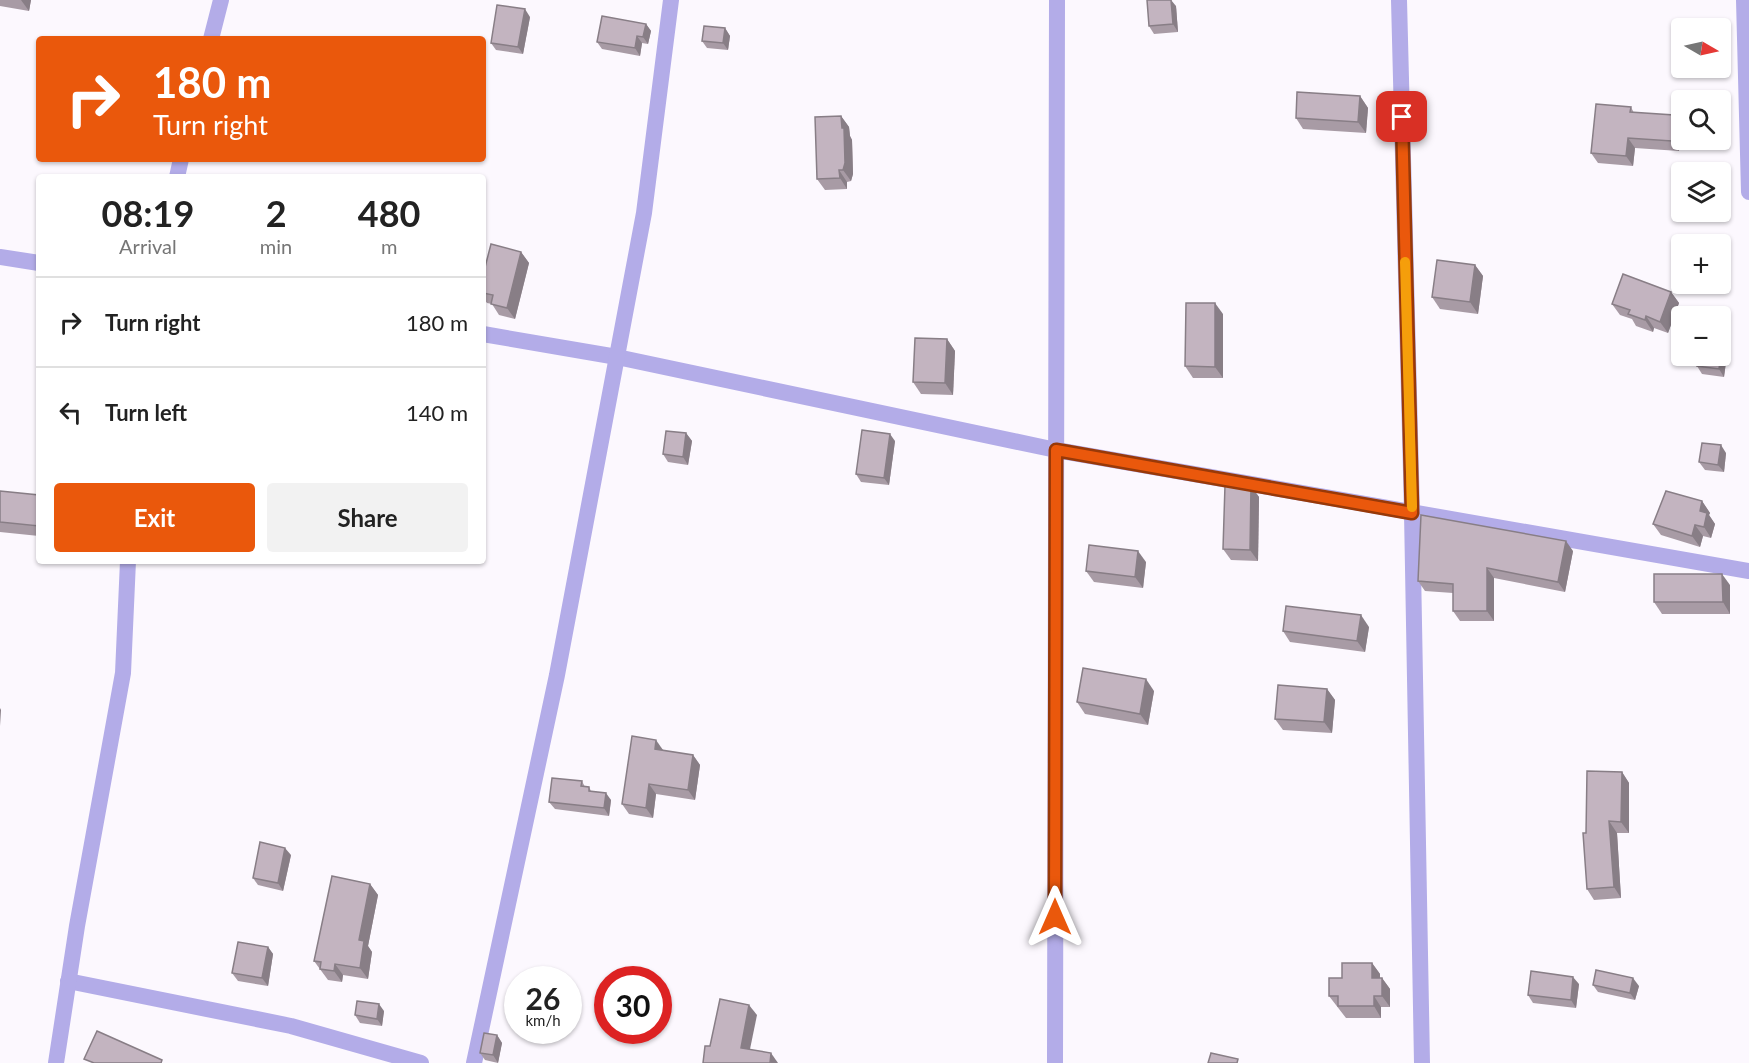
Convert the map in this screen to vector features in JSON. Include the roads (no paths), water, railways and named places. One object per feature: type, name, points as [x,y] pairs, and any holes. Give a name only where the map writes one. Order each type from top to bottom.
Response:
[{"type":"street","points":[[212,36],[221,0]]},
{"type":"street","points":[[474,1063],[557,675],[644,213],[671,0]]},
{"type":"street","points":[[1055,1063],[1057,0]]},
{"type":"street","points":[[1399,0],[1412,513],[1422,1063]]},
{"type":"street","points":[[1744,0],[1749,192]]},
{"type":"street","points":[[0,258],[36,263]]},
{"type":"street","points":[[486,335],[617,357],[1056,450],[1749,571]]},
{"type":"street","points":[[56,1063],[68,981],[123,673],[128,564]]},
{"type":"street","points":[[68,981],[291,1026],[421,1063]]}]
